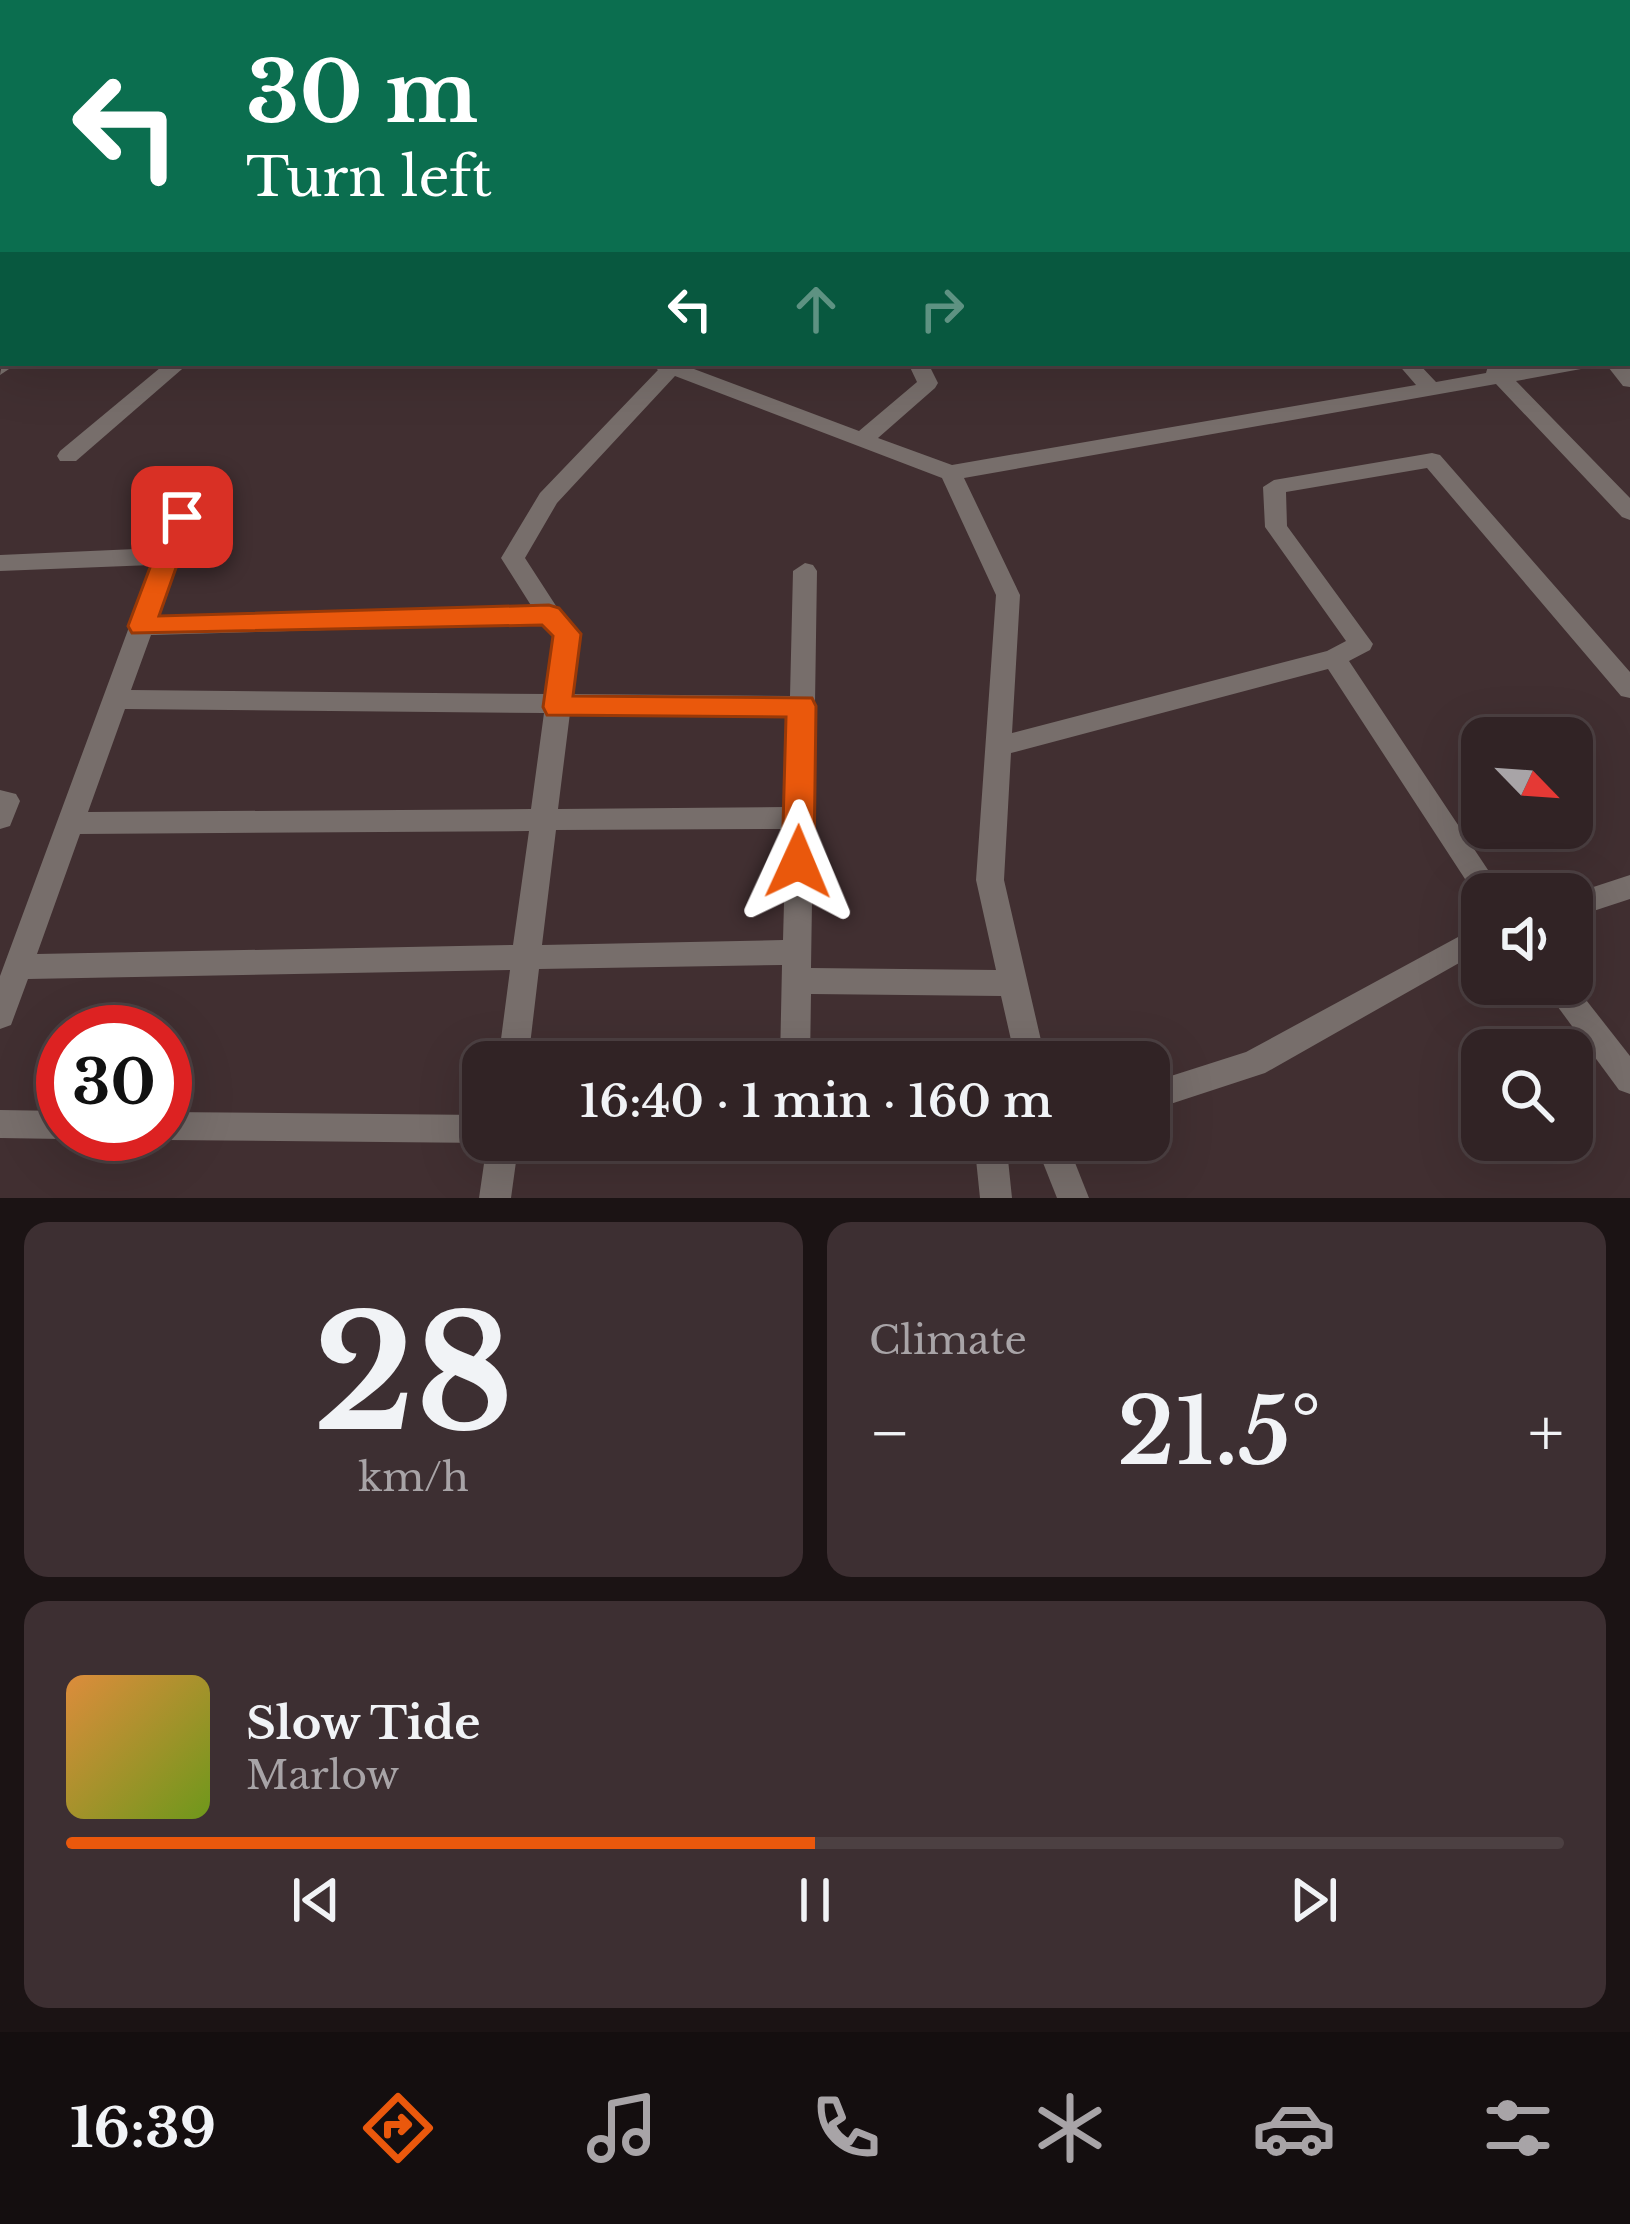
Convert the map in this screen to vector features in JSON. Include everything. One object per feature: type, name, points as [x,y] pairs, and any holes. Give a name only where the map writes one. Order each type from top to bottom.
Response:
[{"type":"street","points":[[68,456],[175,366]]},
{"type":"street","points":[[515,1041],[567,634],[549,615],[513,558],[548,498],[664,366],[951,473],[1431,389],[1494,370],[1544,366]]},
{"type":"street","points":[[862,440],[928,383],[920,366]]},
{"type":"street","points":[[1410,366],[1431,389]]},
{"type":"street","points":[[1494,370],[1630,512]]},
{"type":"street","points":[[999,746],[1334,658],[1360,644],[1276,527],[1274,487],[1432,460],[1630,688]]},
{"type":"street","points":[[951,473],[1008,595],[990,880],[1025,1041]]},
{"type":"street","points":[[0,1016],[196,477]]},
{"type":"street","points":[[0,563],[167,556]]},
{"type":"street","points":[[795,1041],[806,572]]},
{"type":"street","points":[[142,626],[549,615]]},
{"type":"street","points":[[1334,658],[1476,873]]},
{"type":"street","points":[[116,699],[801,706]]},
{"type":"street","points":[[0,802],[7,801],[0,818]]},
{"type":"street","points":[[70,823],[799,818]]},
{"type":"street","points":[[1593,899],[1630,887]]},
{"type":"street","points":[[1170,1089],[1254,1063],[1461,948]]},
{"type":"street","points":[[18,967],[526,957],[797,966],[1013,983]]},
{"type":"street","points":[[1572,1005],[1630,1079]]},
{"type":"street","points":[[0,1124],[36,1125]]},
{"type":"street","points":[[192,1126],[462,1130]]},
{"type":"street","points":[[495,1198],[500,1161]]},
{"type":"street","points":[[992,1161],[996,1198]]},
{"type":"street","points":[[1058,1161],[1073,1198]]},
{"type":"route","points":[[182,517],[142,626],[549,615],[567,634],[557,707],[801,706],[798,862]]}]
